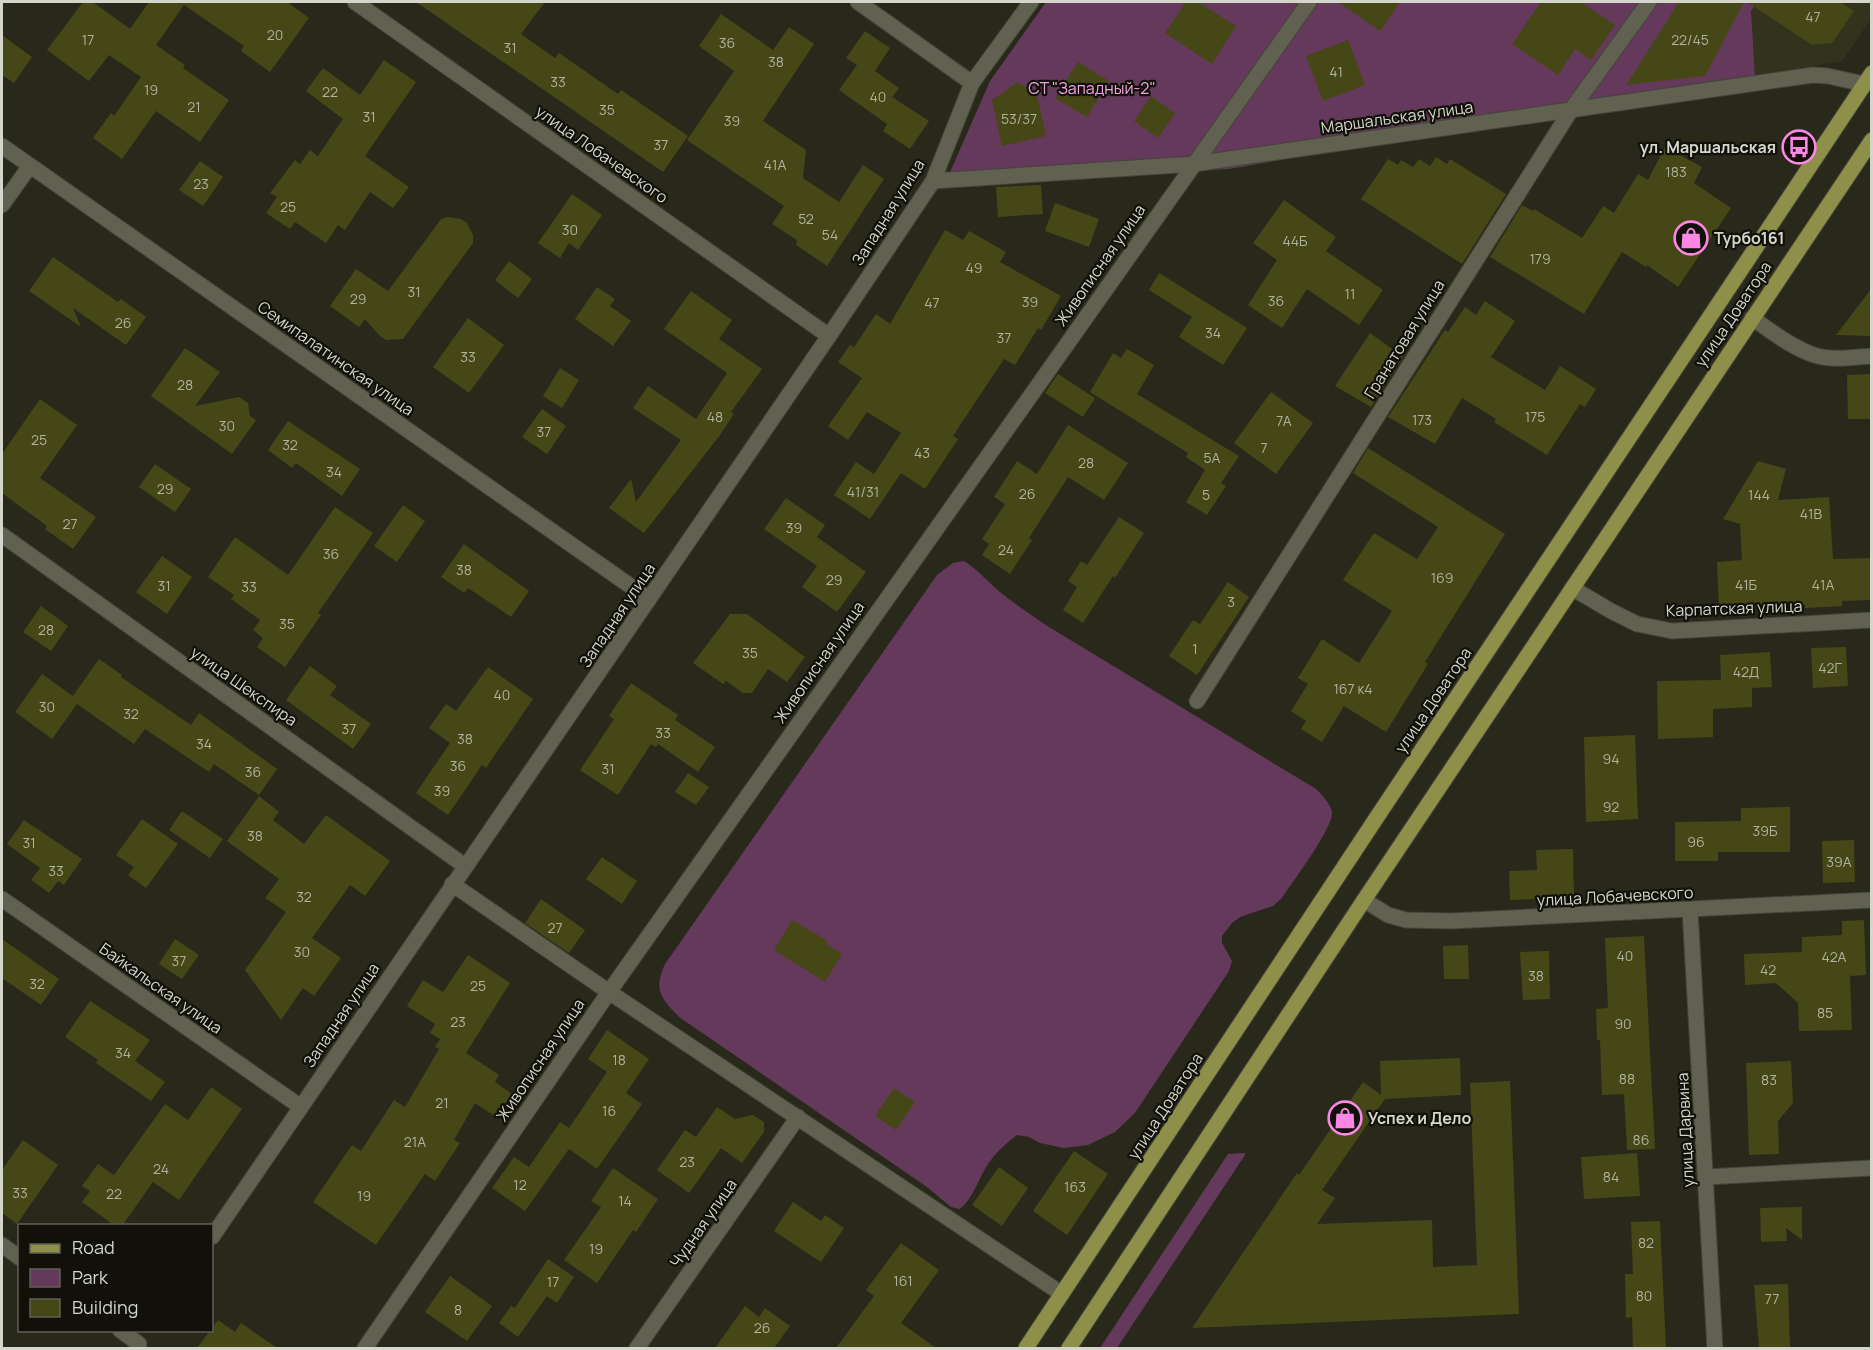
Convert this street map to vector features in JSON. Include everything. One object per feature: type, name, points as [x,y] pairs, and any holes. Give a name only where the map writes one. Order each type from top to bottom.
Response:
[{"type":"main road","name":"улица Доватора","points":[[1026,1348],[1868,78]]},
{"type":"main road","name":"улица Доватора","points":[[1069,1348],[1364,900],[1872,140]]},
{"type":"street","name":"улица Лобачевского","points":[[355,2],[829,336]]},
{"type":"street","points":[[858,2],[972,83]]},
{"type":"street","name":"Западная улица","points":[[213,1237],[933,181],[972,83],[1031,2]]},
{"type":"street","name":"Живописная улица","points":[[366,1348],[609,992],[1310,2]]},
{"type":"street","name":"Гранатовая улица","points":[[1197,701],[1571,110],[1649,2]]},
{"type":"street","name":"Маршальская улица","points":[[933,181],[1194,164],[1814,75],[1868,78]]},
{"type":"street","name":"Семипалатинская улица","points":[[2,146],[649,599]]},
{"type":"street","points":[[2,206],[30,166]]},
{"type":"street","points":[[1752,318],[1795,347],[1816,356],[1837,358],[1872,356]]},
{"type":"street","name":"улица Шекспира","points":[[2,535],[465,866]]},
{"type":"street","name":"Карпатская улица","points":[[1572,588],[1637,624],[1672,631],[1872,620]]},
{"type":"street","points":[[452,884],[609,992],[1062,1294]]},
{"type":"street","name":"Байкальская улица","points":[[2,899],[300,1107]]},
{"type":"street","name":"улица Лобачевского","points":[[1364,900],[1388,915],[1406,920],[1451,921],[1872,900]]},
{"type":"street","name":"улица Дарвина","points":[[1690,910],[1715,1348]]},
{"type":"street","name":"Чудная улица","points":[[637,1348],[798,1117]]},
{"type":"street","points":[[1706,1177],[1872,1168]]},
{"type":"street","points":[[2,1245],[18,1257]]},
{"type":"street","points":[[122,1332],[137,1346],[147,1332]]},
{"type":"shaded area","points":[[1758,2],[1871,2],[1871,19],[1842,61],[1755,76],[1751,11]]},
{"type":"green space","name":"СТ \"Западный-2\"","points":[[1046,2],[1758,2],[1751,11],[1755,76],[1229,169],[947,179],[990,81]]},
{"type":"green space","points":[[964,561],[995,588],[1049,627],[1316,789],[1328,802],[1332,812],[1320,842],[1282,898],[1273,906],[1240,917],[1222,936],[1222,943],[1232,961],[1229,971],[1135,1113],[1115,1132],[1088,1145],[1064,1148],[1017,1135],[992,1159],[971,1196],[960,1209],[951,1207],[927,1187],[679,1017],[663,999],[659,987],[665,964],[937,575],[953,563]]},
{"type":"green space","points":[[1245,1153],[1117,1348],[1100,1348],[1228,1154]]},
{"type":"building","points":[[83,2],[93,2],[130,29],[149,2],[287,2],[309,18],[270,72],[241,51],[244,46],[184,5],[156,45],[185,65],[183,68],[229,100],[200,142],[156,111],[122,159],[93,138],[111,113],[114,116],[141,77],[109,55],[89,81],[47,50]]},
{"type":"building","points":[[416,2],[545,2],[521,34],[555,58],[559,53],[618,94],[621,90],[688,136],[663,172]]},
{"type":"building","points":[[1186,2],[1198,2],[1236,26],[1212,64],[1165,33]]},
{"type":"building","points":[[1338,2],[1400,2],[1380,31]]},
{"type":"building","points":[[1541,2],[1581,2],[1615,25],[1591,60],[1575,49],[1558,75],[1512,44]]},
{"type":"building","points":[[1679,2],[1744,2],[1705,76],[1626,85]]},
{"type":"building","points":[[1747,2],[1840,2],[1854,11],[1832,43],[1812,45]]},
{"type":"building","points":[[721,14],[773,50],[789,27],[814,44],[763,121],[806,150],[803,178],[839,202],[863,165],[884,179],[827,266],[796,245],[797,240],[772,224],[784,206],[687,140],[734,71],[699,46]]},
{"type":"building","points":[[865,31],[890,48],[875,71],[899,88],[892,97],[929,121],[910,149],[883,131],[887,124],[839,90],[857,65],[846,58]]},
{"type":"building","points":[[2,35],[32,57],[14,83],[2,75]]},
{"type":"building","points":[[1348,40],[1365,85],[1323,101],[1306,56]]},
{"type":"building","points":[[384,60],[416,82],[365,156],[409,187],[393,208],[370,192],[345,230],[338,225],[326,243],[295,222],[290,229],[266,213],[277,197],[270,193],[295,160],[300,164],[310,150],[318,156],[343,119],[306,91],[323,68],[360,95]]},
{"type":"building","points":[[1078,62],[1109,81],[1087,117],[1055,98]]},
{"type":"building","points":[[1018,82],[1037,95],[1046,136],[1002,146],[992,100]]},
{"type":"building","points":[[1151,96],[1175,113],[1158,138],[1134,121]]},
{"type":"building","points":[[1665,147],[1702,167],[1694,183],[1731,208],[1678,287],[1647,265],[1646,267],[1622,252],[1584,314],[1490,257],[1522,205],[1533,211],[1534,209],[1582,238],[1603,206],[1614,213],[1638,174],[1648,180]]},
{"type":"building","points":[[1436,157],[1447,164],[1450,159],[1506,194],[1462,264],[1361,199],[1388,159],[1398,165],[1401,160],[1413,167],[1419,159],[1430,166]]},
{"type":"building","points":[[200,161],[223,177],[203,206],[179,190]]},
{"type":"building","points":[[1041,185],[1043,214],[998,217],[996,187]]},
{"type":"building","points":[[572,194],[602,215],[578,250],[569,243],[560,258],[538,243]]},
{"type":"building","points":[[1284,200],[1336,237],[1326,251],[1383,290],[1359,325],[1307,289],[1282,328],[1248,305],[1277,260],[1253,243]]},
{"type":"building","points":[[1055,203],[1099,219],[1089,247],[1045,231]]},
{"type":"building","points":[[448,217],[461,219],[467,223],[473,235],[473,243],[403,339],[386,340],[365,319],[359,327],[330,306],[356,269],[388,291],[441,219]]},
{"type":"building","points":[[945,230],[963,240],[969,231],[1006,252],[1000,262],[1061,296],[1041,330],[1038,328],[1015,365],[1004,359],[953,436],[958,439],[925,489],[901,473],[870,519],[834,495],[856,462],[874,474],[901,433],[867,412],[848,440],[828,426],[862,378],[838,362],[850,345],[854,347],[876,314],[890,324]]},
{"type":"building","points":[[53,257],[118,302],[121,299],[146,317],[126,345],[73,308],[81,327],[29,291]]},
{"type":"building","points":[[509,261],[532,279],[518,298],[495,280]]},
{"type":"building","points":[[1159,273],[1247,328],[1223,365],[1179,337],[1192,317],[1149,290]]},
{"type":"building","points":[[597,287],[615,299],[610,306],[631,321],[613,346],[575,319]]},
{"type":"building","points":[[1872,288],[1872,336],[1836,335]]},
{"type":"building","points":[[691,291],[732,320],[719,339],[762,369],[731,412],[734,414],[720,435],[644,533],[609,508],[631,479],[636,502],[681,440],[633,408],[648,386],[696,419],[727,373],[664,329]]},
{"type":"building","points":[[1485,301],[1515,321],[1491,357],[1545,390],[1560,366],[1596,389],[1585,407],[1580,404],[1547,455],[1494,422],[1496,419],[1462,398],[1435,444],[1388,417],[1445,330],[1448,332],[1465,307],[1476,315]]},
{"type":"building","points":[[468,318],[504,345],[469,393],[433,367]]},
{"type":"building","points":[[1370,333],[1403,357],[1371,407],[1335,386]]},
{"type":"building","points":[[185,348],[220,372],[195,406],[239,397],[248,403],[250,416],[256,420],[232,454],[151,396]]},
{"type":"building","points":[[1127,349],[1154,365],[1137,394],[1239,456],[1221,483],[1226,486],[1207,515],[1186,502],[1205,470],[1186,457],[1188,453],[1090,392],[1113,353],[1121,358]]},
{"type":"building","points":[[560,368],[579,380],[562,408],[543,396]]},
{"type":"building","points":[[1058,374],[1095,398],[1083,417],[1045,393]]},
{"type":"building","points":[[1872,374],[1872,419],[1848,419],[1847,375]]},
{"type":"building","points":[[1271,392],[1313,423],[1276,474],[1234,443]]},
{"type":"building","points":[[40,399],[77,425],[40,478],[96,517],[73,549],[45,529],[47,526],[2,493],[2,454]]},
{"type":"building","points":[[542,409],[566,426],[547,454],[522,437]]},
{"type":"building","points":[[288,421],[360,469],[342,496],[296,463],[292,468],[268,450]]},
{"type":"building","points":[[1068,425],[1128,463],[1104,500],[1068,477],[1029,538],[1032,540],[1010,574],[982,555],[989,544],[982,539],[1005,504],[994,497],[1017,461],[1037,474]]},
{"type":"building","points":[[1368,448],[1505,534],[1425,662],[1428,664],[1386,732],[1344,706],[1322,742],[1301,729],[1306,721],[1291,711],[1308,684],[1298,678],[1322,639],[1359,663],[1392,611],[1343,580],[1374,533],[1417,559],[1438,527],[1353,473]]},
{"type":"building","points":[[1758,461],[1786,469],[1778,500],[1829,497],[1833,559],[1872,558],[1872,600],[1842,601],[1842,606],[1805,608],[1805,605],[1719,609],[1717,562],[1742,560],[1740,524],[1723,519]]},
{"type":"building","points":[[155,464],[191,489],[175,512],[139,487]]},
{"type":"building","points":[[786,498],[825,525],[817,537],[866,572],[837,612],[802,587],[817,566],[764,529]]},
{"type":"building","points":[[403,505],[425,521],[397,562],[374,546]]},
{"type":"building","points":[[335,507],[373,533],[318,613],[321,615],[285,667],[257,647],[263,638],[253,630],[260,620],[231,599],[234,595],[208,577],[235,537],[288,575]]},
{"type":"building","points":[[1119,517],[1144,533],[1083,623],[1063,610],[1077,587],[1068,581],[1081,561],[1087,565]]},
{"type":"building","points":[[464,544],[529,591],[511,617],[468,588],[464,593],[441,577]]},
{"type":"building","points":[[162,556],[192,577],[167,614],[136,592]]},
{"type":"building","points":[[1228,582],[1249,597],[1197,675],[1169,656],[1193,620],[1200,624]]},
{"type":"building","points":[[41,606],[68,626],[51,651],[23,632]]},
{"type":"building","points":[[730,614],[747,614],[805,657],[787,682],[768,669],[752,693],[743,693],[726,681],[723,684],[693,663]]},
{"type":"building","points":[[1846,647],[1848,686],[1813,688],[1811,648]]},
{"type":"building","points":[[1770,652],[1772,687],[1752,688],[1752,707],[1713,709],[1713,737],[1658,739],[1657,681],[1721,680],[1720,655]]},
{"type":"building","points":[[99,659],[122,675],[121,677],[191,725],[199,713],[277,769],[259,795],[214,764],[209,772],[145,729],[134,744],[77,704],[52,739],[15,712],[42,674],[73,696]]},
{"type":"building","points":[[310,666],[337,686],[330,695],[371,724],[353,749],[286,700]]},
{"type":"building","points":[[488,667],[533,699],[486,768],[482,765],[448,815],[416,793],[450,743],[429,728],[446,704],[456,711]]},
{"type":"building","points":[[631,683],[678,715],[675,720],[715,747],[698,772],[658,744],[656,747],[651,744],[618,795],[580,770],[614,719],[609,716]]},
{"type":"building","points":[[1635,735],[1638,819],[1586,822],[1584,737]]},
{"type":"building","points":[[688,773],[709,787],[696,805],[675,792]]},
{"type":"building","points":[[259,796],[279,812],[273,820],[304,844],[326,815],[390,861],[365,896],[350,885],[312,938],[341,958],[314,996],[303,988],[281,1020],[245,970],[286,912],[265,898],[279,879],[227,841]]},
{"type":"building","points":[[1790,807],[1790,852],[1718,852],[1718,861],[1675,861],[1675,822],[1741,821],[1741,808]]},
{"type":"building","points":[[182,811],[223,839],[210,858],[169,830]]},
{"type":"building","points":[[142,819],[178,844],[146,888],[128,875],[134,867],[116,855]]},
{"type":"building","points":[[24,820],[82,859],[64,885],[58,881],[49,893],[31,880],[40,868],[7,844]]},
{"type":"building","points":[[1854,840],[1855,882],[1823,883],[1822,841]]},
{"type":"building","points":[[1573,849],[1574,898],[1510,900],[1509,871],[1537,870],[1536,850]]},
{"type":"building","points":[[602,857],[637,881],[622,904],[586,879]]},
{"type":"building","points":[[541,899],[585,930],[569,953],[525,923]]},
{"type":"building","points":[[792,920],[828,941],[826,944],[842,954],[825,982],[774,950]]},
{"type":"building","points":[[1864,920],[1866,975],[1850,976],[1852,1030],[1799,1031],[1798,1003],[1776,983],[1745,985],[1744,954],[1802,952],[1802,937],[1842,935],[1842,921]]},
{"type":"building","points":[[1644,936],[1655,1149],[1627,1150],[1624,1094],[1602,1095],[1600,1040],[1597,1040],[1596,1009],[1608,1008],[1605,938]]},
{"type":"building","points":[[2,939],[59,979],[41,1005],[2,978]]},
{"type":"building","points":[[175,939],[199,955],[182,979],[159,964]]},
{"type":"building","points":[[1468,945],[1469,979],[1444,979],[1443,946]]},
{"type":"building","points":[[1549,951],[1550,999],[1523,1000],[1520,952]]},
{"type":"building","points":[[468,955],[510,983],[466,1053],[499,1075],[495,1082],[512,1094],[496,1117],[475,1103],[454,1140],[460,1143],[435,1181],[425,1174],[376,1245],[313,1202],[352,1145],[361,1151],[394,1100],[405,1107],[439,1049],[435,1047],[440,1039],[430,1033],[435,1024],[407,1006],[423,980],[443,992]]},
{"type":"building","points":[[90,1001],[150,1040],[135,1061],[165,1082],[151,1101],[96,1063],[98,1060],[65,1037]]},
{"type":"building","points":[[607,1030],[649,1059],[626,1093],[642,1104],[597,1169],[569,1149],[525,1211],[492,1188],[514,1157],[529,1167],[560,1122],[569,1128],[607,1072],[588,1059]]},
{"type":"building","points":[[1460,1058],[1461,1095],[1385,1099],[1322,1190],[1335,1198],[1317,1224],[1432,1220],[1433,1267],[1477,1265],[1470,1083],[1510,1081],[1519,1314],[1192,1328],[1297,1173],[1299,1175],[1363,1082],[1381,1095],[1380,1061]]},
{"type":"building","points":[[1791,1061],[1793,1103],[1778,1121],[1779,1154],[1749,1155],[1746,1063]]},
{"type":"building","points":[[211,1087],[242,1109],[179,1200],[153,1182],[123,1224],[112,1224],[82,1202],[90,1191],[82,1186],[98,1164],[114,1175],[165,1104],[188,1120]]},
{"type":"building","points":[[894,1088],[915,1102],[896,1130],[875,1116]]},
{"type":"building","points":[[717,1107],[735,1119],[753,1115],[764,1122],[764,1132],[742,1163],[721,1148],[689,1193],[657,1170],[685,1130],[696,1137]]},
{"type":"building","points":[[23,1140],[58,1165],[17,1224],[2,1213],[2,1170]]},
{"type":"building","points":[[1074,1151],[1108,1174],[1067,1235],[1033,1211]]},
{"type":"building","points":[[1637,1153],[1640,1196],[1584,1199],[1581,1157]]},
{"type":"building","points":[[999,1167],[1028,1188],[1002,1226],[972,1205]]},
{"type":"building","points":[[613,1168],[658,1199],[636,1232],[633,1230],[597,1283],[564,1260],[601,1207],[591,1201]]},
{"type":"building","points":[[793,1202],[821,1221],[825,1215],[844,1228],[821,1262],[774,1231]]},
{"type":"building","points":[[1802,1207],[1802,1240],[1786,1228],[1787,1241],[1761,1242],[1760,1208]]},
{"type":"building","points":[[1660,1221],[1666,1348],[1633,1348],[1632,1317],[1626,1318],[1625,1274],[1633,1274],[1631,1222]]},
{"type":"building","points":[[901,1243],[939,1270],[901,1323],[936,1348],[836,1348],[874,1296],[866,1290]]},
{"type":"building","points":[[548,1259],[574,1277],[557,1303],[547,1296],[518,1337],[499,1323],[511,1306],[515,1308]]},
{"type":"building","points":[[450,1276],[492,1306],[467,1341],[425,1312]]},
{"type":"building","points":[[1788,1284],[1790,1348],[1759,1348],[1754,1285]]},
{"type":"building","points":[[745,1306],[759,1317],[765,1308],[790,1326],[774,1348],[715,1348]]},
{"type":"building","points":[[218,1320],[235,1332],[241,1323],[277,1348],[197,1348],[209,1332],[213,1332],[213,1327]]},
{"type":"place","name":"ул. Маршальская","points":[[1799,147]]},
{"type":"place","name":"Турбо161","points":[[1691,238]]},
{"type":"place","name":"Успех и Дело","points":[[1345,1118]]}]
